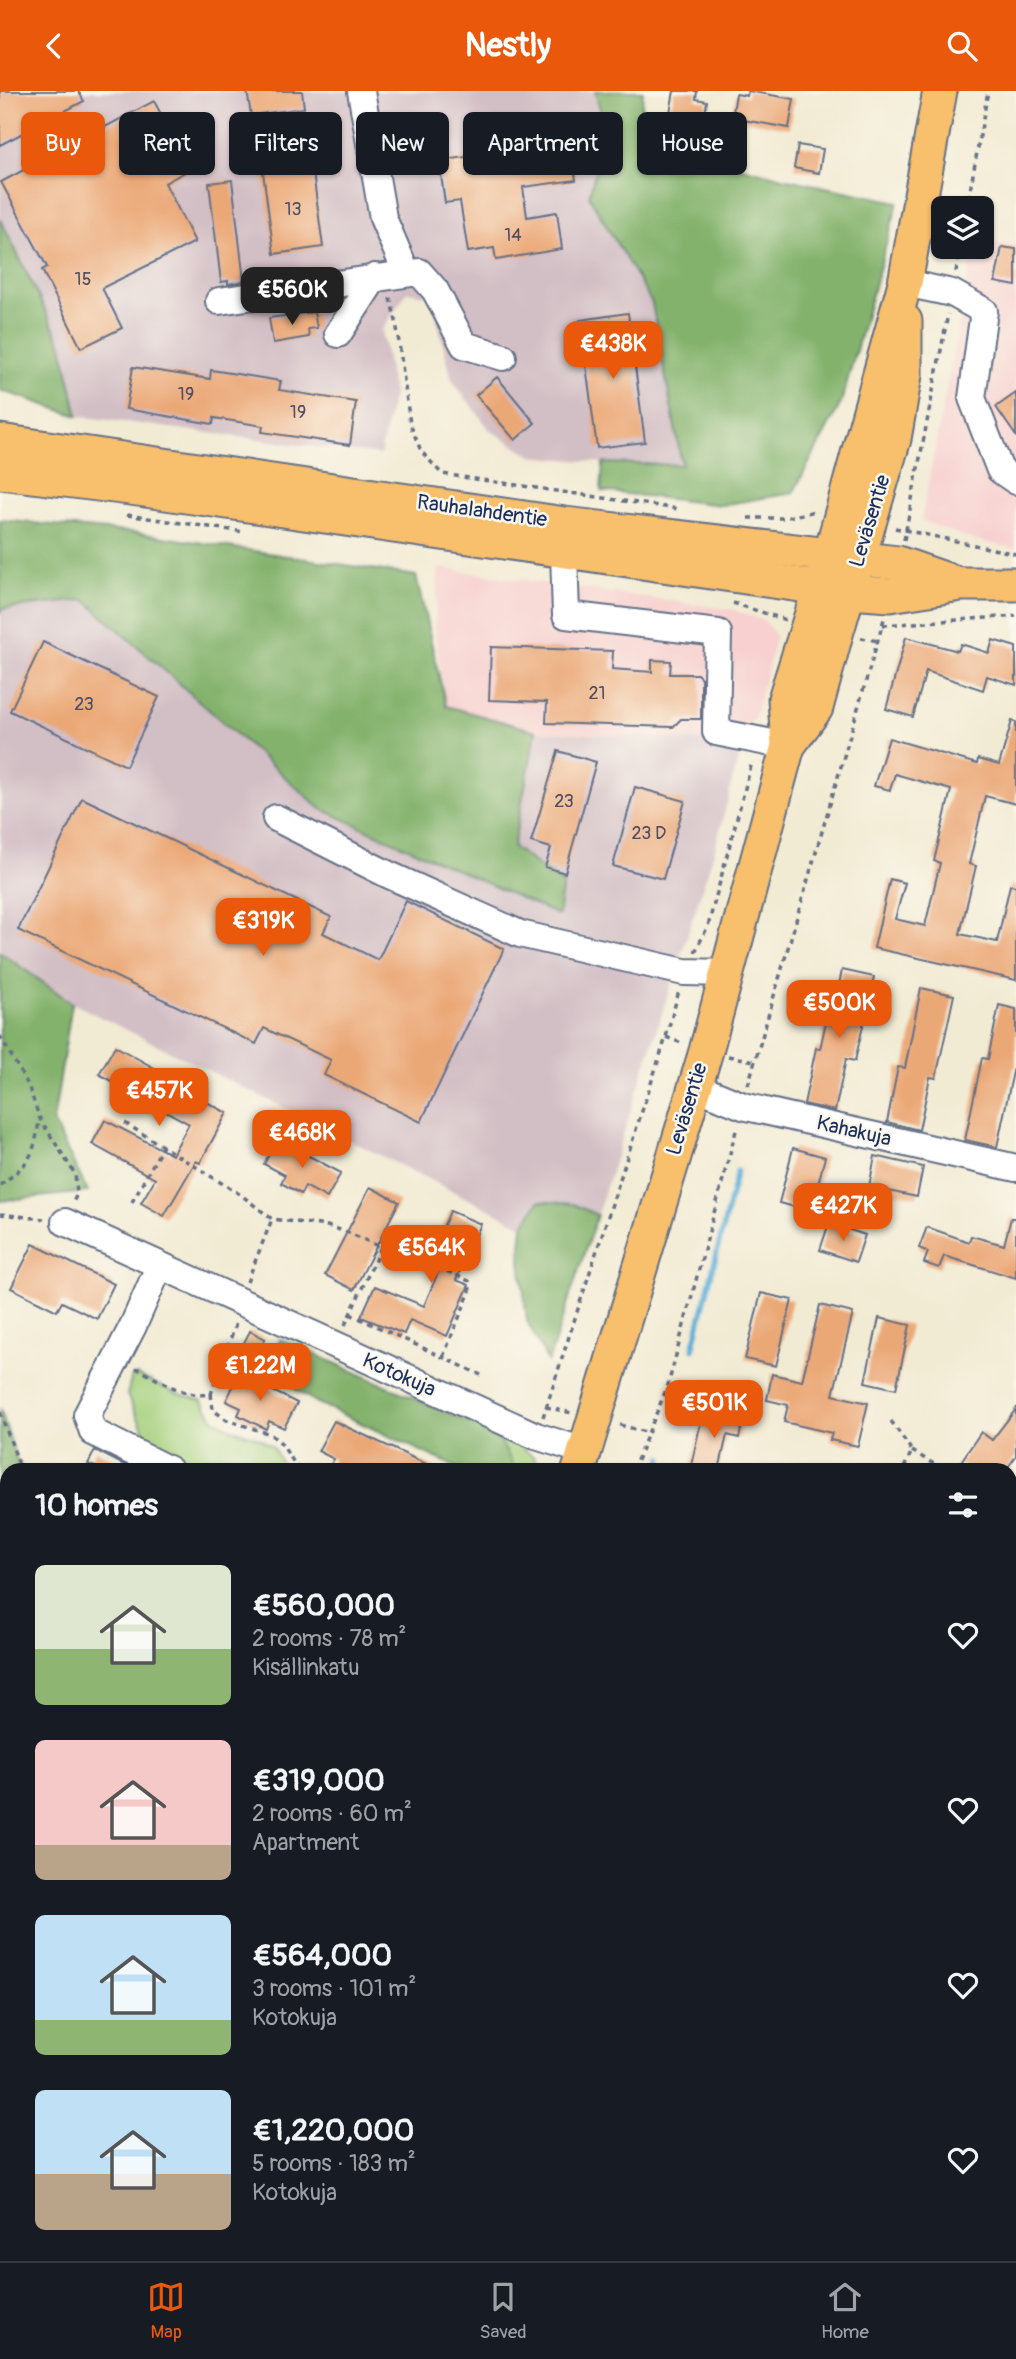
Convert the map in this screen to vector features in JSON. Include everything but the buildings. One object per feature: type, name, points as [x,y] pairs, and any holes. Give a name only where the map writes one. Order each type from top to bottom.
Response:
[{"type":"main road","name":"Leväsentie","points":[[581,1461],[728,973],[773,742],[816,708],[833,590],[844,557],[905,283],[936,92]]},
{"type":"main road","name":"Rauhalahdentie","points":[[0,441],[565,524],[898,563],[961,585]]},
{"type":"main road","name":"Rauhalahdentie","points":[[0,472],[350,519],[833,590],[890,595],[961,585],[1016,584]]},
{"type":"street","points":[[338,334],[387,275],[383,218],[361,91]]},
{"type":"street","points":[[219,301],[419,272],[435,290],[464,345],[503,357]]},
{"type":"street","points":[[905,283],[952,293],[984,311],[972,398],[1000,470],[1016,481]]},
{"type":"street","points":[[564,552],[566,615],[718,633],[716,731],[773,742]]},
{"type":"street","points":[[276,818],[387,874],[520,934],[684,972],[728,973]]},
{"type":"street","name":"Kahakuja","points":[[694,1086],[743,1106],[1016,1168]]},
{"type":"street","name":"Kotokuja","points":[[65,1222],[536,1436],[581,1461]]},
{"type":"street","points":[[155,1463],[93,1432],[88,1423],[88,1415],[138,1317],[159,1266]]},
{"type":"path","points":[[969,196],[988,91]]},
{"type":"path","points":[[958,259],[906,531],[1016,554]]},
{"type":"path","points":[[387,275],[410,424],[421,451],[442,474],[677,509]]},
{"type":"path","points":[[746,518],[783,518],[823,509]]},
{"type":"path","points":[[124,515],[249,533]]},
{"type":"path","points":[[731,602],[789,621]]},
{"type":"path","points":[[636,1463],[663,1403],[754,1061],[883,625],[1016,616]]},
{"type":"path","points":[[536,1436],[666,1037],[684,972],[708,926],[773,742]]},
{"type":"path","points":[[0,1036],[28,1085],[40,1119],[75,1174],[77,1194],[65,1222],[0,1214]]},
{"type":"path","points":[[0,1185],[24,1168],[36,1146],[40,1119]]},
{"type":"path","points":[[125,1123],[242,1195],[272,1219],[327,1226],[347,1232],[462,1277],[471,1285],[443,1357]]},
{"type":"path","points":[[132,1202],[163,1146]]},
{"type":"path","points":[[272,1219],[211,1394],[213,1410],[227,1420],[270,1434],[280,1442],[294,1463]]},
{"type":"path","points":[[335,1346],[381,1247]]},
{"type":"path","points":[[350,1314],[481,1375]]},
{"type":"path","points":[[116,1358],[183,1391],[200,1396],[211,1394]]},
{"type":"path","points":[[0,1412],[18,1463]]},
{"type":"path","points":[[891,1421],[912,1451],[932,1463]]},
{"type":"path","points":[[906,1463],[912,1451]]},
{"type":"shaded area","points":[[0,91],[595,91],[601,112],[463,112],[463,175],[594,175],[589,196],[652,303],[682,465],[603,463],[532,456],[490,430],[452,380],[431,296],[407,292],[382,330],[393,394],[380,455],[78,416],[62,345],[0,218]]},
{"type":"shaded area","points":[[994,243],[1016,246],[1016,549],[967,538],[921,520],[972,259],[994,259]]},
{"type":"shaded area","points":[[439,568],[733,610],[765,621],[776,636],[755,715],[742,743],[536,731],[446,706],[435,631]]},
{"type":"shaded area","points":[[85,599],[321,809],[563,884],[513,847],[536,731],[742,743],[715,849],[597,1215],[573,1204],[539,1201],[523,1226],[72,1003],[0,952],[1,609]]},
{"type":"green space","points":[[595,91],[643,91],[642,112],[637,112],[637,175],[747,175],[747,168],[898,202],[841,403],[793,493],[721,505],[601,491],[603,463],[682,465],[652,303],[589,196],[594,175],[623,175],[623,112],[601,112]]},
{"type":"green space","points":[[0,218],[62,345],[78,416],[0,390]]},
{"type":"green space","points":[[0,520],[138,533],[416,576],[446,706],[536,731],[513,847],[563,884],[558,915],[321,809],[85,600],[2,609],[0,614]]},
{"type":"green space","points":[[0,952],[72,1003],[53,1122],[88,1192],[0,1201]]},
{"type":"green space","points":[[539,1201],[573,1204],[597,1215],[548,1362],[527,1321],[520,1259],[523,1226]]},
{"type":"green space","points":[[280,1339],[487,1430],[501,1443],[512,1463],[447,1463],[316,1402],[286,1384],[274,1360]]},
{"type":"green space","points":[[137,1375],[175,1393],[202,1400],[213,1418],[273,1447],[281,1463],[178,1463],[167,1458],[155,1448],[144,1431],[127,1395],[132,1376]]},
{"type":"green space","points":[[0,1408],[18,1463],[0,1463]]},
{"type":"green space","points":[[487,1430],[519,1445],[535,1458],[535,1463],[512,1463],[501,1443]]},
{"type":"waterway","points":[[693,1349],[737,1171]]},
{"type":"waterway","points":[[661,1463],[662,1457]]}]
